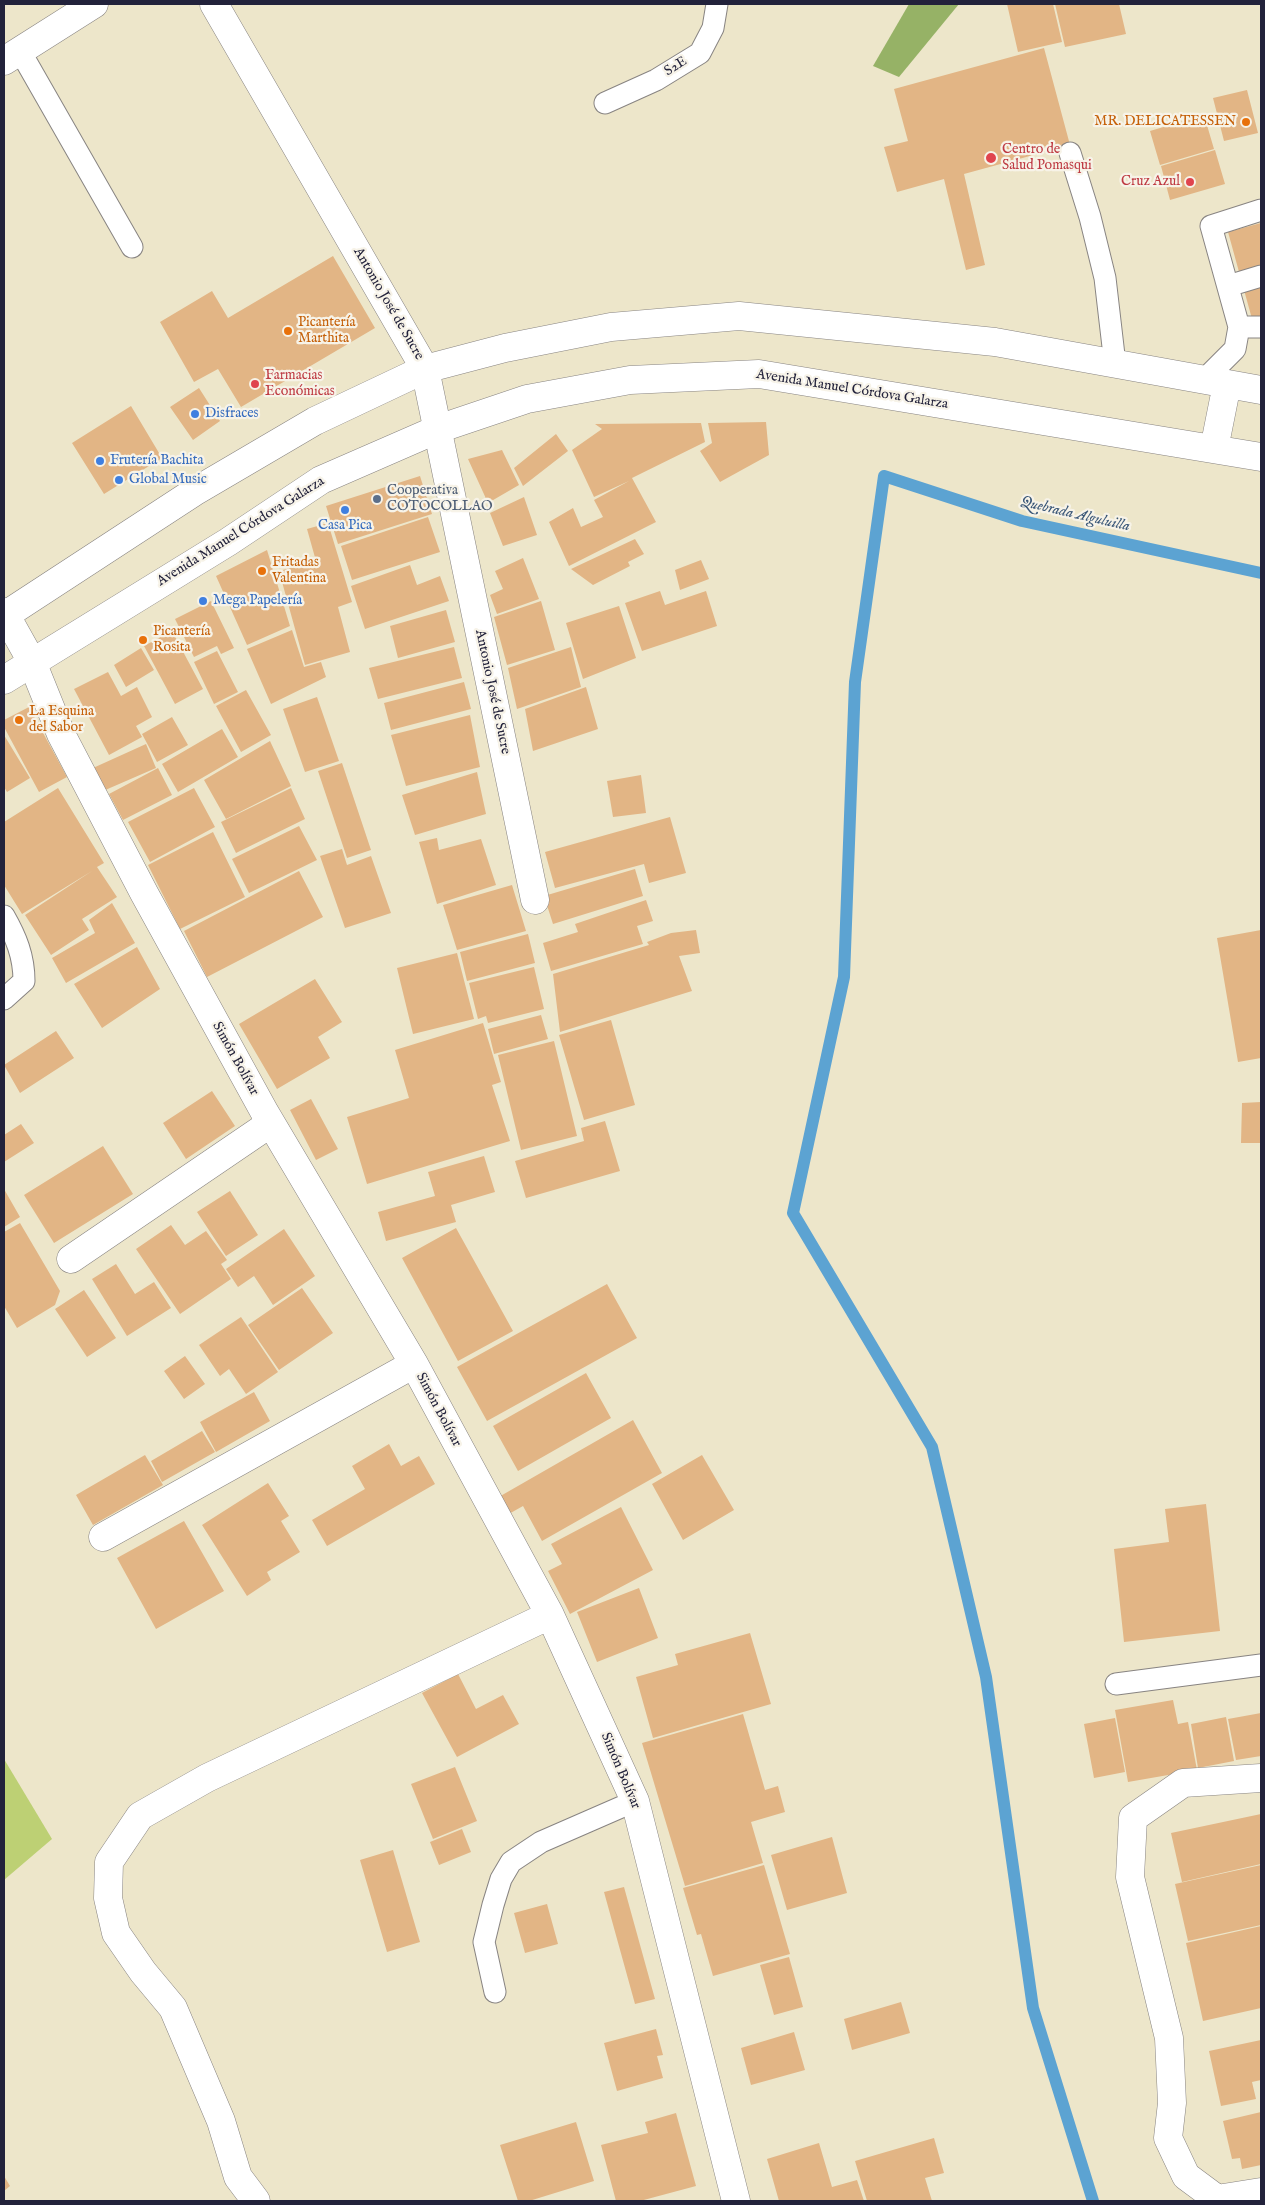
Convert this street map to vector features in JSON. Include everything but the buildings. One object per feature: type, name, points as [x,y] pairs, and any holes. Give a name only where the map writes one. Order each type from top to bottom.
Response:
[{"type":"street","points":[[12,56],[94,4]]},
{"type":"street","name":"Antonio José de Sucre","points":[[214,4],[425,369],[535,900]]},
{"type":"street","points":[[4,614],[194,492],[307,425],[425,369],[504,348],[611,327],[739,316],[995,342],[1261,390]]},
{"type":"street","name":"Avenida Manuel Córdova Galarza","points":[[4,680],[228,542],[321,480],[438,429],[527,399],[630,380],[759,374],[1261,457]]},
{"type":"street","points":[[1214,449],[1216,382]]},
{"type":"street","name":"Simón Bolívar","points":[[4,614],[32,662],[61,734],[144,893],[265,1113],[414,1364],[550,1615],[635,1801],[736,2201]]},
{"type":"street","points":[[71,1259],[268,1125],[265,1113]]},
{"type":"street","points":[[103,1537],[414,1364]]},
{"type":"street","points":[[256,2201],[238,2177],[221,2121],[173,2008],[143,1972],[116,1933],[108,1898],[109,1862],[140,1816],[207,1778],[550,1615]]},
{"type":"street","points":[[1261,1778],[1183,1783],[1133,1818],[1130,1877],[1169,2038],[1172,2103],[1168,2138],[1186,2176],[1219,2200],[1261,2192]]},
{"type":"lane","name":"S2E","points":[[605,103],[656,80],[700,53],[713,28],[717,4]]},
{"type":"lane","points":[[12,56],[132,247]]},
{"type":"lane","points":[[1070,153],[1090,217],[1105,278],[1114,364]]},
{"type":"lane","points":[[1216,382],[1235,349],[1238,327],[1211,226],[1261,210]]},
{"type":"lane","points":[[1228,286],[1261,276]]},
{"type":"lane","points":[[1238,327],[1261,327]]},
{"type":"lane","points":[[4,916],[15,935],[24,965],[24,981],[4,999]]},
{"type":"lane","points":[[1116,1684],[1261,1665]]},
{"type":"lane","points":[[495,1992],[484,1942],[501,1879],[511,1862],[541,1842],[635,1801]]},
{"type":"green space","points":[[909,4],[959,4],[899,77],[873,66]]},
{"type":"green space","points":[[4,1759],[52,1839],[4,1880]]},
{"type":"waterway","points":[[1093,2201],[1033,2008],[986,1677],[932,1447],[793,1213],[844,977],[855,682],[884,476],[1022,521],[1261,573]]},
{"type":"place","name":"MR. DELICATESSEN","points":[[1246,122]]},
{"type":"place","name":"Centro de Salud Pomasqui","points":[[991,158]]},
{"type":"place","name":"Cruz Azul","points":[[1190,182]]},
{"type":"place","name":"Picantería Marthita","points":[[288,331]]},
{"type":"place","name":"Farmacias Económicas","points":[[255,384]]},
{"type":"place","name":"Disfraces","points":[[195,414]]},
{"type":"place","name":"Frutería Bachita","points":[[100,461]]},
{"type":"place","name":"Global Music","points":[[119,480]]},
{"type":"place","name":"Cooperativa COTOCOLLAO","points":[[377,499]]},
{"type":"place","name":"Casa Pica","points":[[345,510]]},
{"type":"place","name":"Fritadas Valentina","points":[[262,571]]},
{"type":"place","name":"Mega Papelería","points":[[203,601]]},
{"type":"place","name":"Picantería Rosita","points":[[143,640]]},
{"type":"place","name":"La Esquina del Sabor","points":[[19,720]]},
{"type":"water label","name":"Quebrada Alguluilla","points":[[1075,515]]}]
